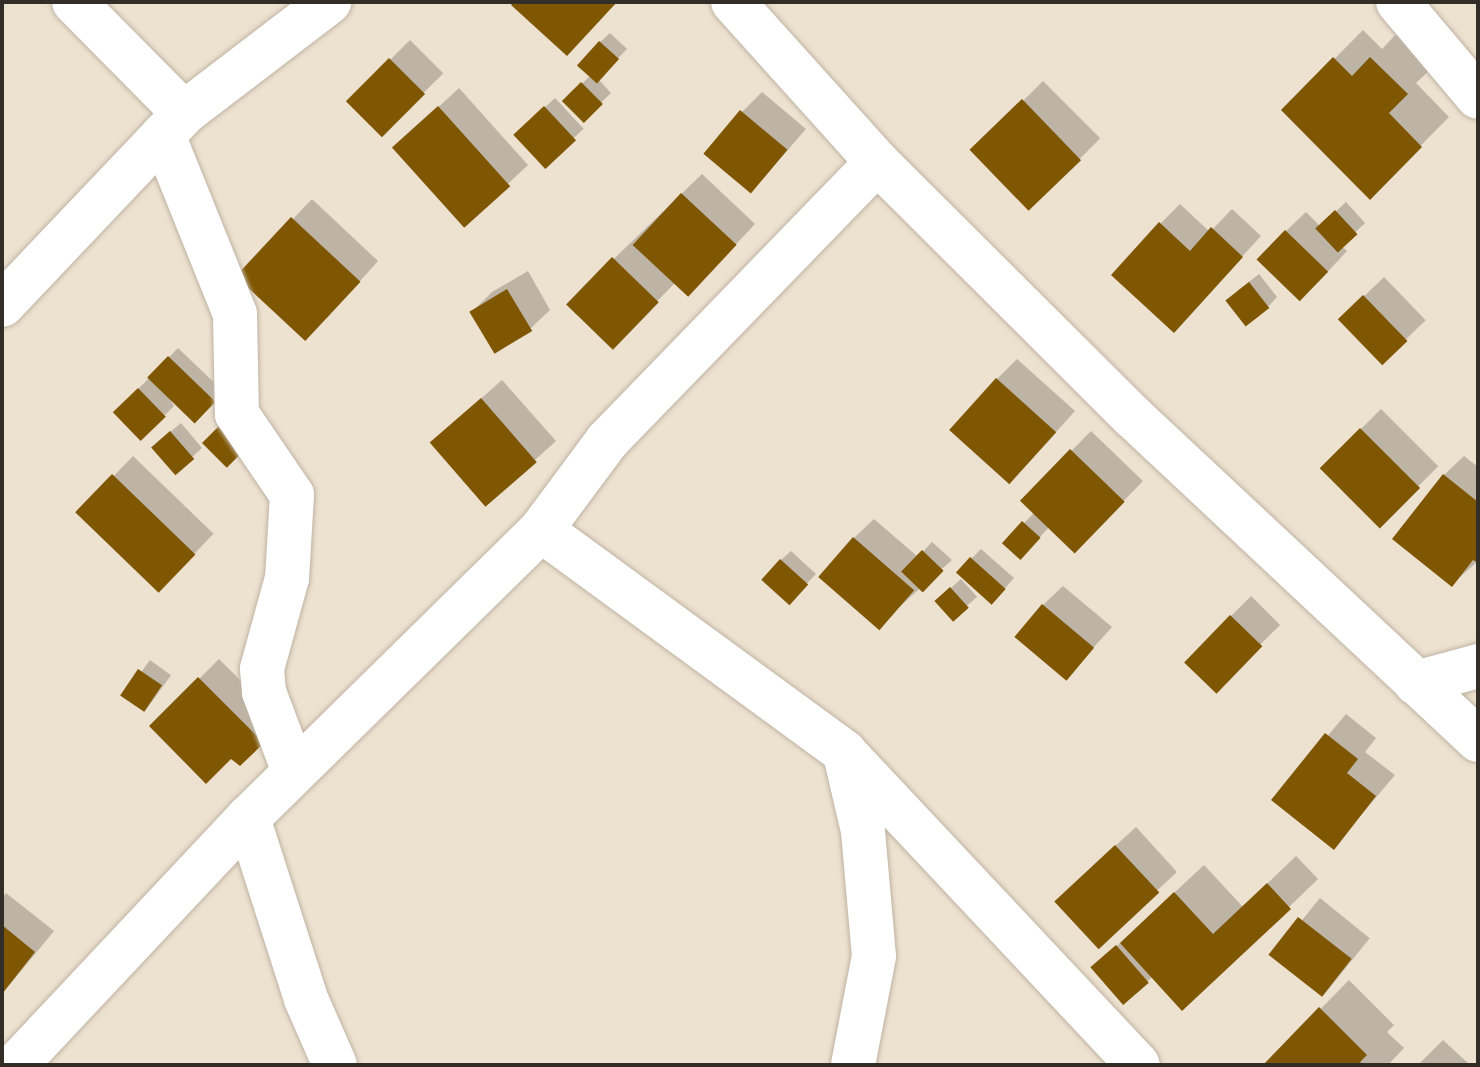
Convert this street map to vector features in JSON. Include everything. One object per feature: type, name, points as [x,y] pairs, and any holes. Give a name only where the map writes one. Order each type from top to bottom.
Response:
[{"type":"street","points":[[74,2],[173,124],[187,206],[235,314],[237,414],[292,495],[287,578],[262,669],[264,692],[294,772]]},
{"type":"street","points":[[2,305],[173,124],[329,2]]},
{"type":"street","points":[[733,2],[877,162],[1132,416],[1478,740]]},
{"type":"street","points":[[1398,2],[1478,97]]},
{"type":"street","points":[[16,1065],[248,818],[541,530],[607,441],[877,162]]},
{"type":"street","points":[[541,530],[844,752],[1138,1065]]},
{"type":"street","points":[[1416,683],[1478,666]]},
{"type":"street","points":[[844,752],[863,831],[874,956],[853,1065]]},
{"type":"street","points":[[248,818],[306,999],[335,1065]]},
{"type":"building","points":[[514,2],[617,2],[567,56],[511,5]]},
{"type":"building","points":[[599,41],[619,59],[597,84],[577,66]]},
{"type":"building","points":[[1333,57],[1352,76],[1370,57],[1408,94],[1389,113],[1422,147],[1370,200],[1281,110]]},
{"type":"building","points":[[389,58],[425,94],[382,137],[346,101]]},
{"type":"building","points":[[581,82],[603,104],[584,123],[562,101]]},
{"type":"building","points":[[1022,99],[1081,160],[1029,211],[969,150]]},
{"type":"building","points":[[438,106],[510,186],[464,228],[392,147]]},
{"type":"building","points":[[544,106],[576,140],[545,169],[513,135]]},
{"type":"building","points":[[740,110],[787,150],[751,194],[703,154]]},
{"type":"building","points":[[681,193],[737,245],[688,297],[633,245]]},
{"type":"building","points":[[1335,210],[1358,234],[1338,253],[1315,228]]},
{"type":"building","points":[[291,217],[360,282],[305,341],[236,276]]},
{"type":"building","points":[[1159,222],[1190,251],[1211,227],[1243,257],[1174,333],[1111,275]]},
{"type":"building","points":[[1285,230],[1328,272],[1300,301],[1257,259]]},
{"type":"building","points":[[612,257],[659,302],[613,350],[566,304]]},
{"type":"building","points":[[1249,282],[1269,308],[1246,326],[1225,300]]},
{"type":"building","points":[[507,289],[532,331],[495,354],[469,312]]},
{"type":"building","points":[[1363,295],[1407,341],[1382,365],[1338,319]]},
{"type":"building","points":[[168,356],[215,402],[195,423],[147,378]]},
{"type":"building","points":[[996,378],[1056,432],[1009,484],[949,430]]},
{"type":"building","points":[[138,388],[166,417],[141,441],[113,412]]},
{"type":"building","points":[[481,398],[537,462],[485,507],[430,443]]},
{"type":"building","points":[[219,426],[244,451],[227,468],[202,443]]},
{"type":"building","points":[[1360,428],[1420,488],[1380,528],[1320,468]]},
{"type":"building","points":[[170,431],[194,459],[175,475],[151,447]]},
{"type":"building","points":[[1070,449],[1125,502],[1075,554],[1020,501]]},
{"type":"building","points":[[112,474],[195,555],[159,593],[75,512]]},
{"type":"building","points":[[1443,474],[1478,502],[1478,563],[1473,560],[1452,587],[1392,539]]},
{"type":"building","points":[[1022,521],[1041,538],[1021,560],[1002,543]]},
{"type":"building","points":[[853,537],[914,590],[879,630],[818,577]]},
{"type":"building","points":[[922,550],[944,571],[923,592],[901,572]]},
{"type":"building","points":[[970,557],[1006,589],[992,605],[956,573]]},
{"type":"building","points":[[780,559],[808,584],[790,605],[761,580]]},
{"type":"building","points":[[950,587],[969,608],[953,622],[934,601]]},
{"type":"building","points":[[1042,604],[1094,648],[1066,681],[1014,637]]},
{"type":"building","points":[[1230,615],[1262,646],[1217,694],[1184,662]]},
{"type":"building","points":[[138,669],[162,685],[144,712],[120,696]]},
{"type":"building","points":[[198,677],[264,743],[240,766],[231,759],[206,784],[149,726]]},
{"type":"building","points":[[1325,733],[1358,759],[1347,773],[1376,796],[1334,850],[1271,800]]},
{"type":"building","points":[[1115,845],[1159,893],[1099,949],[1054,902]]},
{"type":"building","points":[[1267,883],[1291,909],[1182,1011],[1120,943],[1174,892],[1213,934]]},
{"type":"building","points":[[1298,917],[1352,959],[1322,997],[1268,955]]},
{"type":"building","points":[[2,925],[35,952],[2,994]]},
{"type":"building","points":[[1116,945],[1149,983],[1123,1005],[1090,967]]},
{"type":"building","points":[[1319,1007],[1367,1055],[1360,1062],[1363,1065],[1263,1065]]}]
